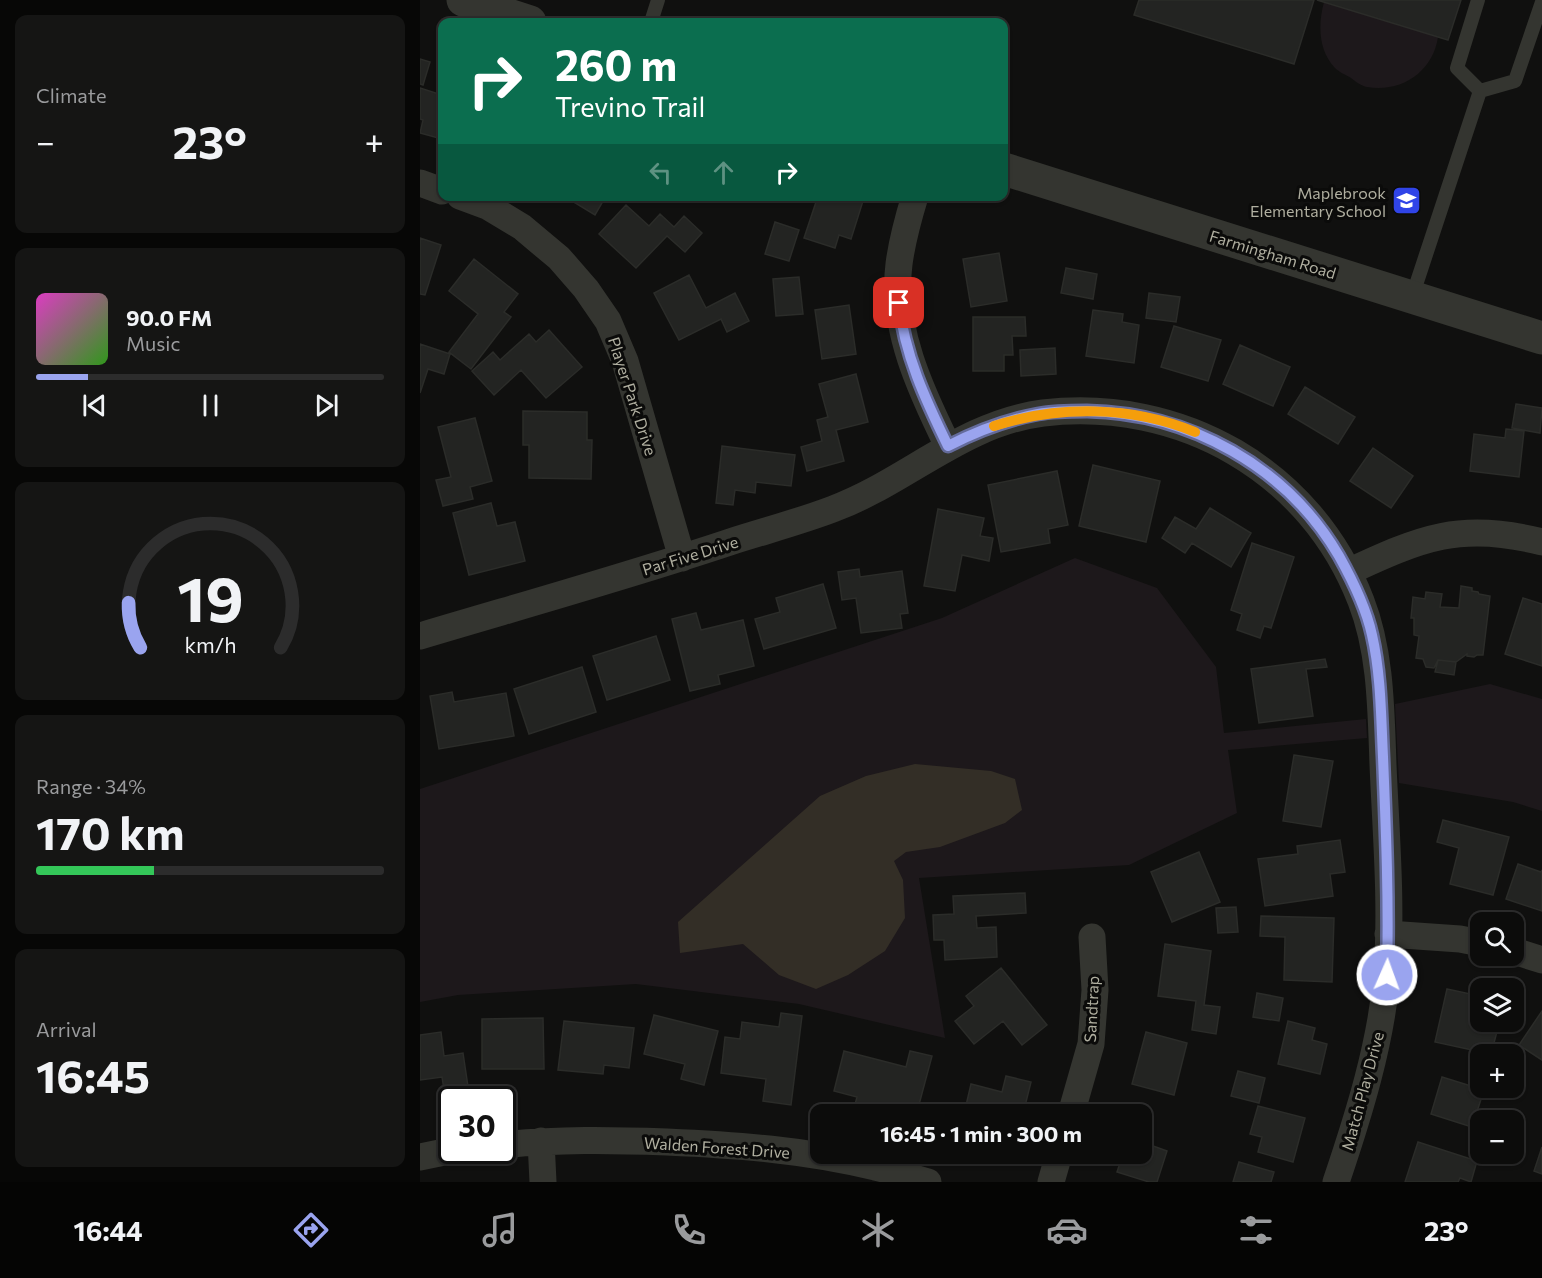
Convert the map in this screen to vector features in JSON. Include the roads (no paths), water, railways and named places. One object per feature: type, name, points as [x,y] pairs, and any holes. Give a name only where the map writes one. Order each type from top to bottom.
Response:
[{"type":"street","points":[[469,1],[518,18]]},
{"type":"street","name":"Farmingham Road","points":[[1008,169],[1542,338]]},
{"type":"street","points":[[420,183],[438,190]]},
{"type":"street","name":"Player Park Drive","points":[[474,201],[488,206],[522,228],[559,258],[586,289],[608,321],[625,361],[682,558]]},
{"type":"street","points":[[913,201],[906,225],[899,264],[898,288],[901,318],[916,373],[948,446]]},
{"type":"street","name":"Match Play Drive","points":[[948,446],[979,430],[1040,414],[1107,412],[1140,416],[1178,425],[1235,451],[1266,473],[1297,500],[1327,537],[1348,572],[1372,635],[1376,662],[1384,778],[1388,934],[1387,975],[1367,1083],[1336,1182]]},
{"type":"street","name":"Par Five Drive","points":[[422,627],[682,558],[835,508],[879,487],[948,446]]},
{"type":"street","points":[[1348,572],[1412,544],[1441,535],[1470,532],[1502,534],[1542,542]]},
{"type":"street","points":[[1388,934],[1470,941]]},
{"type":"street","name":"Sandtrap","points":[[1074,1104],[1091,1044],[1095,990],[1092,938]]},
{"type":"street","points":[[1524,954],[1542,960]]},
{"type":"street","name":"Walden Forest Drive","points":[[516,1144],[623,1140],[732,1145],[863,1164],[928,1182]]},
{"type":"street","points":[[542,1141],[543,1182]]},
{"type":"street","points":[[420,1157],[438,1153]]},
{"type":"street","points":[[1051,1182],[1056,1164]]},
{"type":"lane","points":[[652,18],[658,0]]},
{"type":"lane","points":[[1478,0],[1457,68],[1480,91]]},
{"type":"lane","points":[[1480,91],[1515,81],[1542,2]]},
{"type":"lane","points":[[1412,297],[1480,91]]},
{"type":"place","name":"Maplebrook Elementary School","points":[[1407,201]]}]
